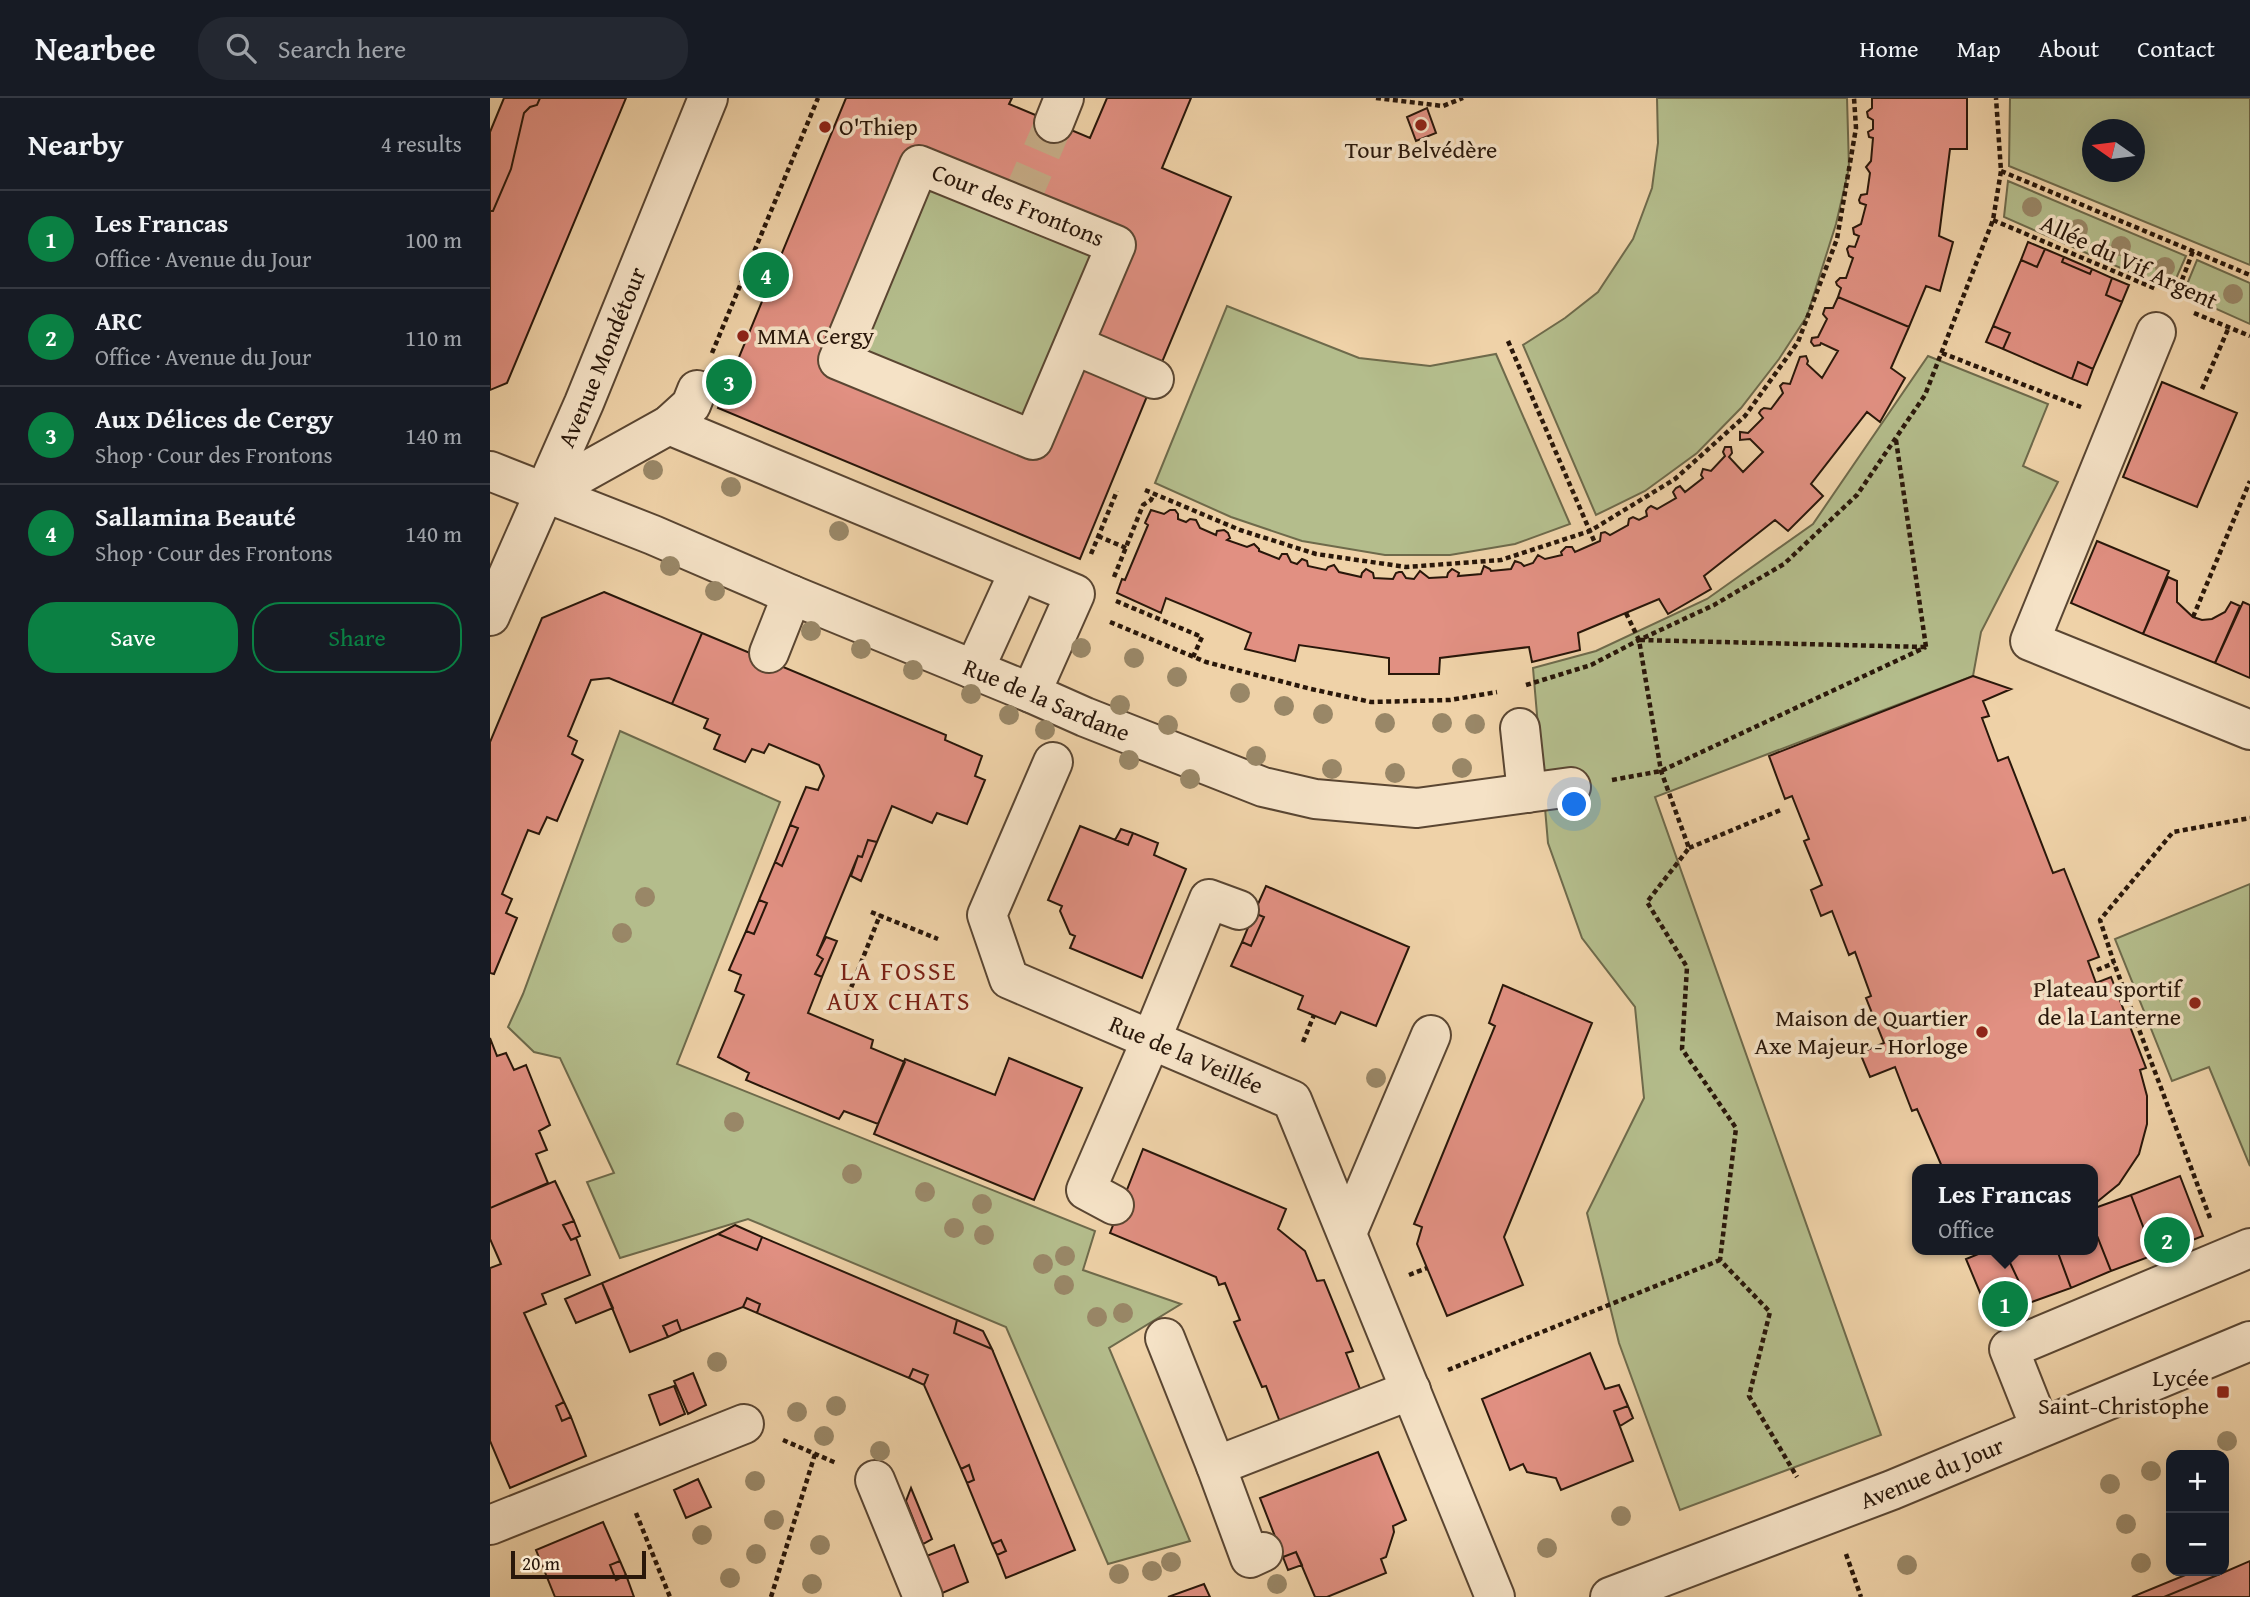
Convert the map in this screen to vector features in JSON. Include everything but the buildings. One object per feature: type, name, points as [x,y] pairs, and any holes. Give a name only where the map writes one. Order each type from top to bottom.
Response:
[{"type":"street","name":"Avenue Mondétour","points":[[490,616],[545,494],[708,98]]},
{"type":"street","name":"Cour des Frontons","points":[[919,165],[1116,245],[1074,345],[1033,440],[838,360],[919,165]]},
{"type":"street","points":[[2164,312],[2030,641],[2250,730]]},
{"type":"street","points":[[1074,345],[1154,380]]},
{"type":"street","points":[[545,494],[669,425],[691,405],[697,390]]},
{"type":"street","points":[[669,425],[1090,595],[1031,693]]},
{"type":"street","name":"Rue de la Sardane","points":[[490,471],[653,536],[1085,717],[1263,787],[1315,799],[1417,808],[1571,787]]},
{"type":"street","points":[[974,670],[1011,589]]},
{"type":"street","points":[[769,653],[792,595]]},
{"type":"street","points":[[1520,728],[1527,793]]},
{"type":"street","name":"Rue de la Veillée","points":[[1053,762],[987,915],[1009,979],[1292,1100],[1347,1233],[1427,1381],[1495,1597]]},
{"type":"street","points":[[1090,1193],[1209,899],[1239,910]]},
{"type":"street","points":[[1347,1233],[1431,1035]]},
{"type":"street","points":[[2040,1427],[2009,1349],[2239,1252]]},
{"type":"street","points":[[1165,1338],[1250,1558],[1263,1552]]},
{"type":"street","name":"Avenue du Jour","points":[[1610,1597],[1892,1490],[2250,1340]]},
{"type":"street","points":[[1216,1466],[1427,1381]]},
{"type":"street","points":[[490,1525],[744,1423]]},
{"type":"street","points":[[875,1479],[923,1597]]},
{"type":"path","points":[[697,390],[818,98]]},
{"type":"path","points":[[1376,98],[1443,106],[1463,98]]},
{"type":"path","points":[[1145,490],[1240,530],[1316,554],[1406,568],[1501,560],[1590,531],[1675,479],[1745,416],[1798,342],[1837,239],[1856,128],[1854,98]]},
{"type":"path","points":[[1519,688],[1591,665],[1714,605],[1784,564],[1857,495],[1925,395],[1993,220],[2001,171],[1996,98]]},
{"type":"path","points":[[2001,171],[2250,275]]},
{"type":"path","name":"Allée du Vif Argent","points":[[1993,220],[2156,289],[2164,312],[2229,327],[2250,336]]},
{"type":"path","points":[[2202,389],[2229,327]]},
{"type":"path","points":[[1508,341],[1595,543]]},
{"type":"path","points":[[1942,352],[2119,422]]},
{"type":"path","points":[[1896,439],[1926,647]]},
{"type":"path","points":[[2193,617],[2250,481]]},
{"type":"path","points":[[1117,491],[1098,536],[1090,595],[1079,609],[1193,657],[1311,689],[1371,702],[1450,700],[1505,690]]},
{"type":"path","points":[[1111,584],[1143,505],[1151,500],[1154,494]]},
{"type":"path","points":[[1098,536],[1126,548]]},
{"type":"path","points":[[1090,595],[1202,637],[1193,657]]},
{"type":"path","points":[[1626,613],[1639,640],[1661,771],[1689,848]]},
{"type":"path","points":[[1639,640],[1926,647]]},
{"type":"path","points":[[1571,787],[1661,771],[1926,647]]},
{"type":"path","points":[[1720,1260],[1735,1128],[1682,1049],[1687,967],[1647,902],[1689,848],[1783,809]]},
{"type":"path","points":[[2239,1252],[2215,1231],[2100,920],[2173,832],[2250,818]]},
{"type":"path","points":[[871,912],[938,939]]},
{"type":"path","points":[[845,1003],[880,915]]},
{"type":"path","points":[[2097,970],[2114,963]]},
{"type":"path","points":[[1303,1042],[1314,1015]]},
{"type":"path","points":[[1427,1381],[1720,1260]]},
{"type":"path","points":[[1720,1260],[1770,1312],[1749,1396],[1797,1477]]},
{"type":"path","points":[[1405,1277],[1427,1268]]},
{"type":"path","points":[[744,1423],[875,1479]]},
{"type":"path","points":[[771,1597],[815,1454]]},
{"type":"path","points":[[620,1473],[670,1597]]},
{"type":"path","points":[[1846,1554],[1861,1597]]},
{"type":"green space","points":[[1657,98],[1847,98],[1849,168],[1836,224],[1807,316],[1779,359],[1741,408],[1697,453],[1645,491],[1596,515],[1523,345],[1565,318],[1598,292],[1633,239],[1652,188],[1658,143]]},
{"type":"green space","points":[[2010,98],[2250,98],[2250,265],[2009,166]]},
{"type":"green space","points":[[923,181],[1097,251],[1023,426],[853,354]]},
{"type":"green space","points":[[2008,181],[2186,256],[2171,290],[2004,217]]},
{"type":"green space","points":[[2197,260],[2250,283],[2250,324],[2183,294]]},
{"type":"green space","points":[[1227,306],[1359,358],[1430,366],[1496,354],[1570,524],[1515,544],[1450,555],[1385,555],[1302,541],[1231,517],[1155,483]]},
{"type":"green space","points":[[1928,356],[2048,404],[2023,466],[2058,482],[1981,632],[1973,676],[1655,797],[1881,1435],[1680,1510],[1619,1343],[1587,1213],[1644,1098],[1635,1007],[1582,938],[1548,843],[1533,668],[1596,651],[1707,599],[1813,524]]},
{"type":"green space","points":[[620,731],[780,802],[677,1064],[1095,1231],[1083,1270],[1181,1304],[1109,1348],[1190,1541],[1108,1564],[1006,1327],[748,1219],[620,1258],[587,1182],[614,1173],[560,1058],[534,1052],[508,1027],[523,994]]},
{"type":"green space","name":"Plateau sportif de la Lanterne","points":[[2250,884],[2250,1166],[2209,1067],[2172,1081],[2115,939]]},
{"type":"tunnel","points":[[1019,204],[1054,123]]},
{"type":"place","name":"Tour Belvédère","points":[[1421,125]]},
{"type":"place","name":"O'Thiep","points":[[825,127]]},
{"type":"place","name":"Sallamina Beauté","points":[[766,275]]},
{"type":"place","name":"MMA Cergy","points":[[743,336]]},
{"type":"place","name":"Aux Délices de Cergy","points":[[729,382]]},
{"type":"place","name":"Plateau sportif de la Lanterne","points":[[2195,1003]]},
{"type":"place","name":"Maison de Quartier Axe Majeur - Horloge","points":[[1982,1032]]},
{"type":"place","name":"ARC","points":[[2167,1240]]},
{"type":"place","name":"Les Francas","points":[[2005,1304]]},
{"type":"place","name":"Lycée Saint-Christophe","points":[[2223,1392]]},
{"type":"district","name":"LA FOSSE AUX CHATS","points":[[899,986]]}]
